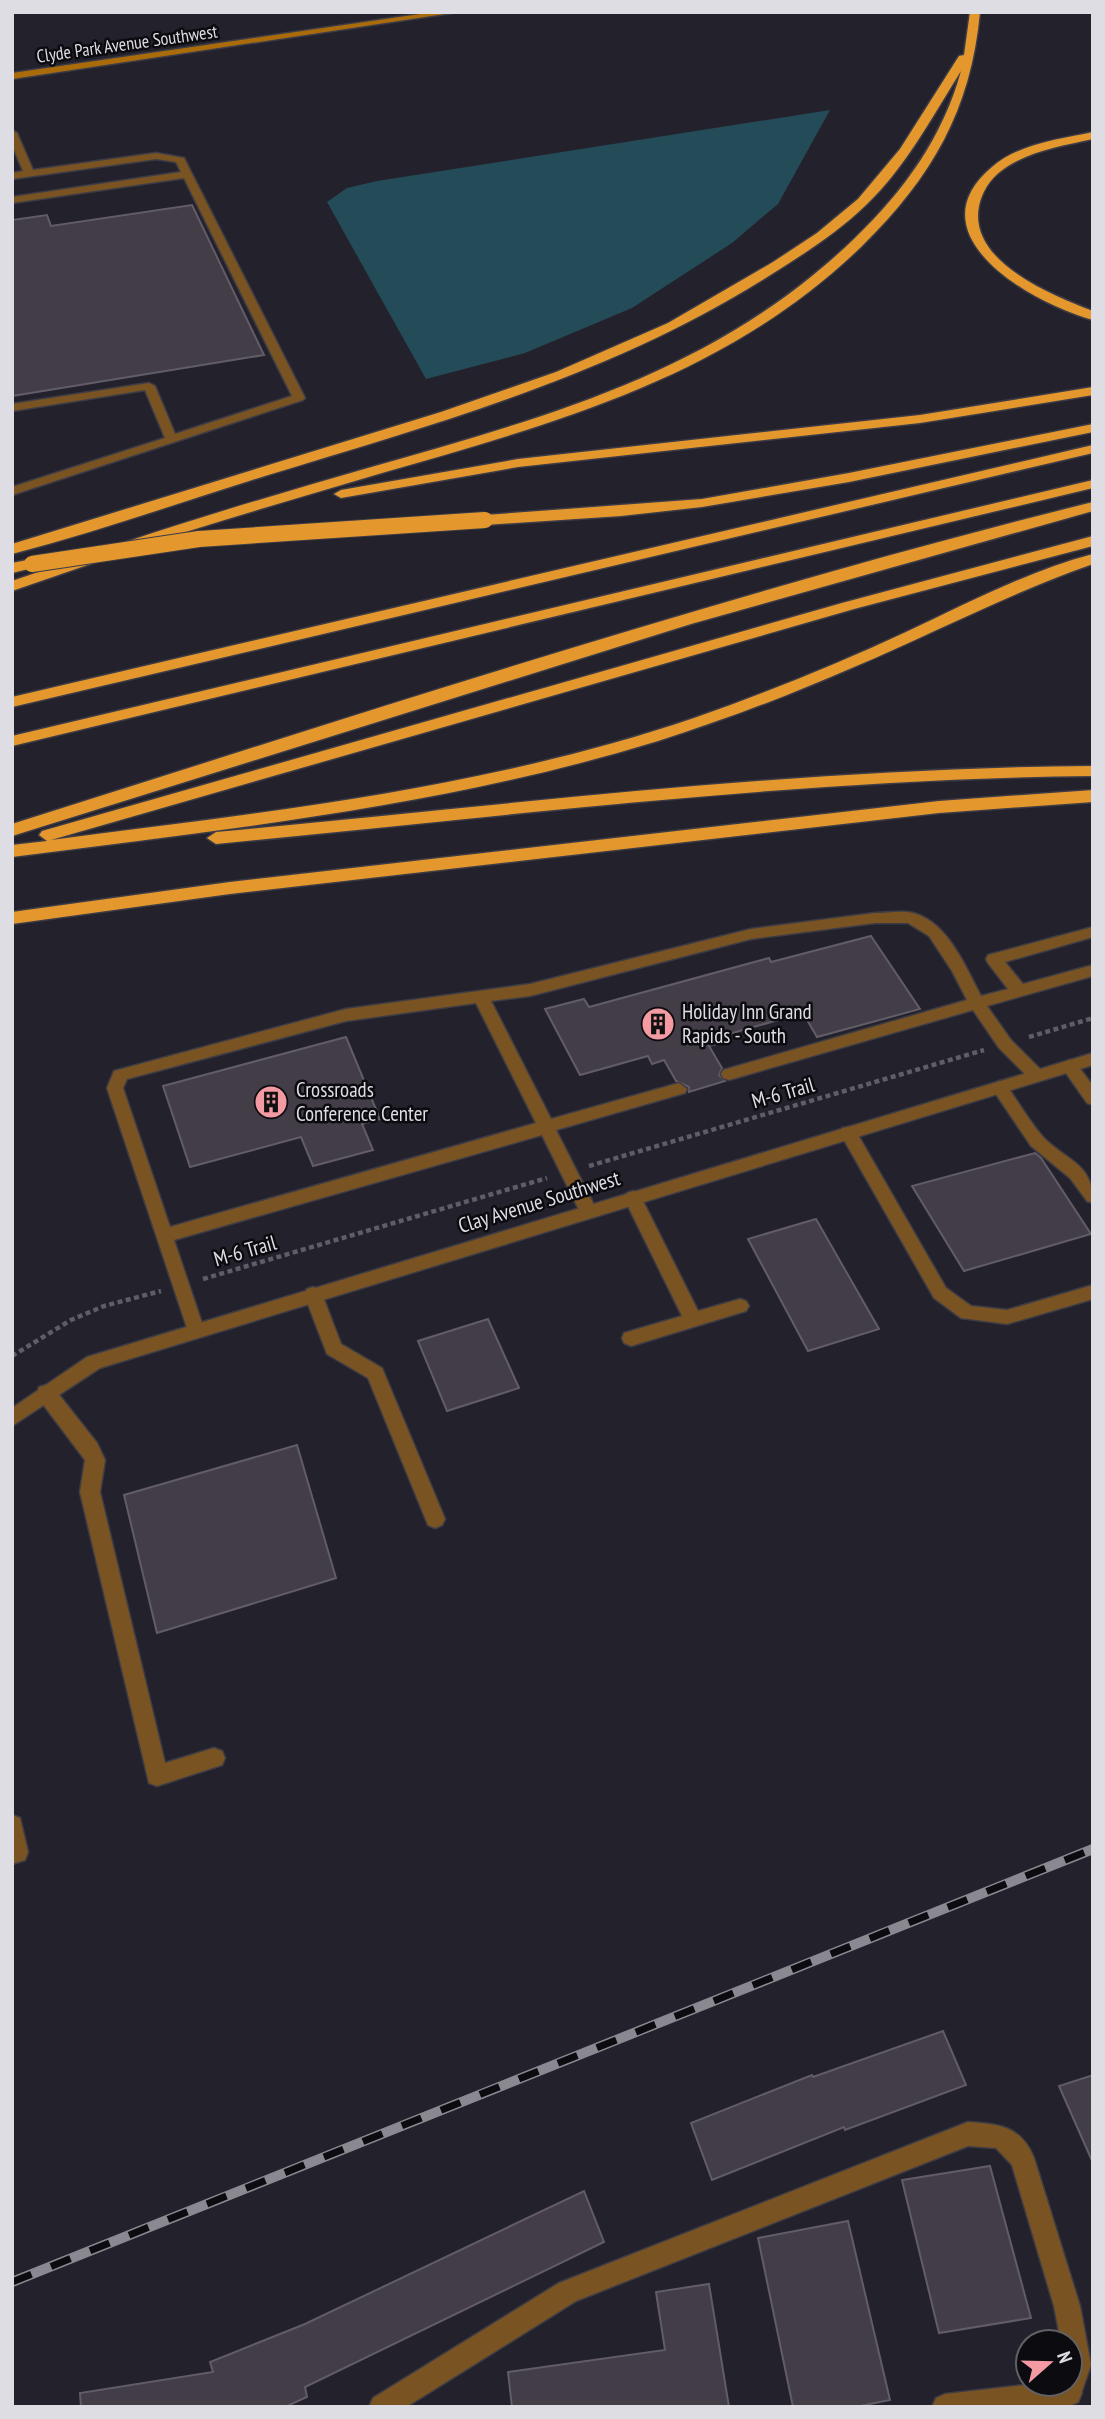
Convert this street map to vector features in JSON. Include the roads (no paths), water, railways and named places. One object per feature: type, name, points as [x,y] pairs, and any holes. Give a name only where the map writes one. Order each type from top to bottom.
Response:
[{"type":"highway","points":[[12,586],[231,513],[561,417],[639,387],[730,342],[806,292],[863,239],[898,199],[940,139],[961,98],[969,69],[975,12]]},
{"type":"highway","points":[[12,549],[503,397],[631,346],[691,316],[749,284],[799,251],[836,225],[862,201],[893,169],[918,136],[970,47]]},
{"type":"highway","points":[[1093,135],[1053,143],[1013,157],[979,184],[972,196],[969,218],[975,240],[995,264],[1010,276],[1054,301],[1093,316]]},
{"type":"highway","points":[[49,573],[257,514],[415,479],[531,462],[920,419],[1093,391]]},
{"type":"highway","points":[[12,568],[199,539],[637,510],[713,501],[798,488],[1093,428]]},
{"type":"highway","points":[[12,702],[1093,449]]},
{"type":"highway","points":[[12,741],[1093,484]]},
{"type":"highway","points":[[12,830],[607,642],[752,599],[1093,506]]},
{"type":"highway","points":[[12,845],[860,603],[1093,541]]},
{"type":"highway","points":[[12,851],[325,812],[424,795],[542,769],[734,710],[1093,559]]},
{"type":"highway","points":[[12,857],[842,779],[965,772],[1093,771]]},
{"type":"highway","points":[[12,918],[230,888],[939,807],[1093,796]]},
{"type":"main road","name":"Clyde Park Avenue Southwest","points":[[12,76],[454,12]]},
{"type":"street","points":[[12,133],[29,173]]},
{"type":"street","points":[[12,176],[156,156],[180,160],[299,398],[12,491]]},
{"type":"street","points":[[12,200],[187,174]]},
{"type":"street","points":[[12,408],[149,386],[172,440]]},
{"type":"street","points":[[195,1329],[116,1088],[120,1075],[346,1015],[530,990],[751,934],[887,918],[911,918],[934,932],[959,969],[976,1003],[1005,1044],[1037,1076]]},
{"type":"street","points":[[1019,991],[994,958],[1093,932]]},
{"type":"street","points":[[729,1074],[1093,970]]},
{"type":"street","points":[[482,998],[587,1211]]},
{"type":"street","name":"Clay Avenue Southwest","points":[[12,1418],[94,1362],[195,1329],[1093,1059]]},
{"type":"street","points":[[1069,1066],[1093,1099]]},
{"type":"street","points":[[999,1087],[1037,1141],[1076,1173],[1093,1196]]},
{"type":"street","points":[[164,1236],[679,1089]]},
{"type":"street","points":[[848,1133],[940,1293],[967,1313],[1007,1317],[1093,1292]]},
{"type":"street","points":[[633,1198],[693,1320]]},
{"type":"street","points":[[313,1294],[334,1349],[375,1373],[435,1519]]},
{"type":"street","points":[[631,1339],[740,1306]]},
{"type":"street","points":[[46,1394],[90,1449],[95,1460],[90,1492],[157,1776],[214,1758]]},
{"type":"street","points":[[12,1826],[17,1852],[12,1853]]},
{"type":"street","points":[[382,2407],[568,2292],[968,2134],[1001,2136],[1022,2158],[1067,2306],[1078,2365],[1069,2393],[945,2407]]},
{"type":"water","points":[[830,110],[778,204],[732,243],[632,308],[525,353],[426,379],[327,202],[347,188],[377,181]]},
{"type":"railway","points":[[12,2282],[1093,1849]]},
{"type":"place","name":"Holiday Inn Grand Rapids - South","points":[[658,1024]]},
{"type":"place","name":"Crossroads Conference Center","points":[[271,1102]]}]
